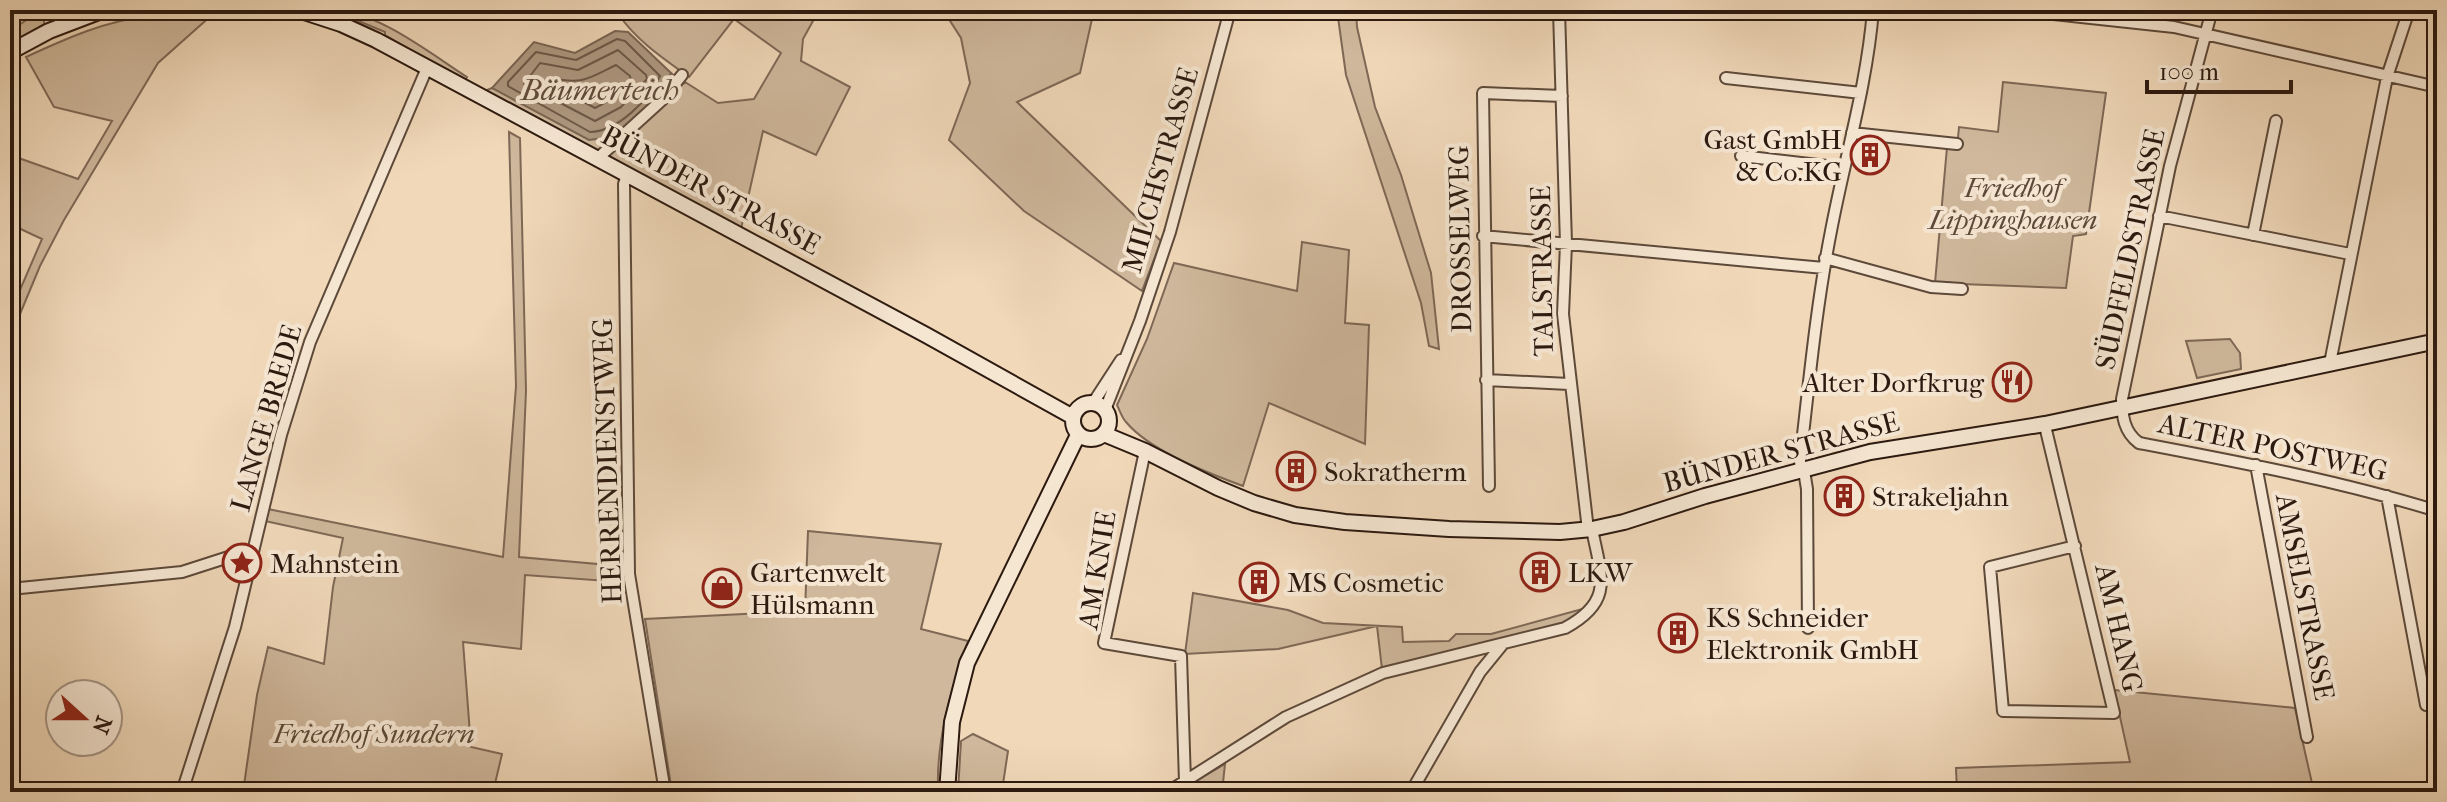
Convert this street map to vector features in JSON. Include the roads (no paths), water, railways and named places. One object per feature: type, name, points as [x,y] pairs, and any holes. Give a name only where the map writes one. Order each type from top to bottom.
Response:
[{"type":"main road","points":[[10,52],[49,31],[104,10]]},
{"type":"main road","name":"BÜNDER STRASSE","points":[[298,10],[361,32],[1076,413]]},
{"type":"main road","name":"BÜNDER STRASSE","points":[[1096,424],[1229,492],[1295,515],[1345,522],[1505,533],[1590,530],[1870,452],[2045,424],[2437,341]]},
{"type":"main road","points":[[1076,413],[1096,424],[1073,427],[1076,413]]},
{"type":"main road","points":[[947,792],[952,722],[967,663],[1045,504],[1096,424]]},
{"type":"street","name":"MILCHSTRASSE","points":[[1096,424],[1132,342],[1170,232],[1230,10]]},
{"type":"street","name":"TALSTRASSE","points":[[1171,791],[1286,717],[1330,695],[1383,673],[1565,628],[1589,611],[1598,599],[1602,583],[1590,530],[1569,384],[1563,314],[1566,244],[1559,10]]},
{"type":"street","points":[[1808,628],[1807,489],[1800,461],[1824,263],[1861,93],[1873,10]]},
{"type":"street","points":[[2017,10],[2174,27],[2437,87]]},
{"type":"street","name":"SÜDFELDSTRASSE","points":[[2122,406],[2159,216],[2212,10]]},
{"type":"street","points":[[2330,363],[2387,77],[2409,10]]},
{"type":"street","name":"LANGE BREDE","points":[[182,792],[235,627],[281,435],[310,342],[427,68]]},
{"type":"street","points":[[597,159],[663,99],[682,75]]},
{"type":"street","points":[[1726,78],[1861,93]]},
{"type":"street","name":"DROSSELWEG","points":[[1489,486],[1483,93],[1562,96]]},
{"type":"street","points":[[2253,235],[2276,121]]},
{"type":"street","points":[[1852,133],[1957,144]]},
{"type":"street","points":[[1741,156],[1844,168]]},
{"type":"street","name":"HERRENDIENSTWEG","points":[[627,175],[624,184],[629,574],[665,792]]},
{"type":"street","points":[[2159,216],[2350,254]]},
{"type":"street","points":[[1483,236],[1824,263],[1931,287],[1962,289]]},
{"type":"street","points":[[1486,380],[1569,384]]},
{"type":"street","name":"ALTER POSTWEG","points":[[2122,406],[2128,431],[2139,443],[2256,465],[2437,511]]},
{"type":"street","name":"AM HANG","points":[[2045,424],[2075,546],[2114,713],[2003,711],[1990,567],[2075,546]]},
{"type":"street","name":"AM KNIE","points":[[1145,451],[1104,643],[1181,656],[1185,782]]},
{"type":"street","name":"AMSELSTRASSE","points":[[2256,465],[2307,737]]},
{"type":"street","points":[[2387,496],[2426,705]]},
{"type":"street","points":[[10,589],[169,574],[253,551]]},
{"type":"street","points":[[1411,792],[1480,672],[1502,645]]},
{"type":"street","points":[[1471,652],[1479,661],[1480,672]]},
{"type":"water","name":"Bäumerteich","points":[[615,31],[628,32],[671,73],[648,107],[615,133],[589,140],[492,88],[534,42],[575,53]]},
{"type":"place","name":"Gast GmbH & Co.KG","points":[[1870,155]]},
{"type":"place","name":"Alter Dorfkrug","points":[[2012,382]]},
{"type":"place","name":"Sokratherm","points":[[1296,471]]},
{"type":"place","name":"Strakeljahn","points":[[1844,496]]},
{"type":"place","name":"Mahnstein","points":[[242,563]]},
{"type":"place","name":"LKW","points":[[1540,572]]},
{"type":"place","name":"MS Cosmetic","points":[[1259,582]]},
{"type":"place","name":"Gartenwelt Hülsmann","points":[[722,588]]},
{"type":"place","name":"KS Schneider Elektronik GmbH","points":[[1678,633]]},
{"type":"park label","name":"Friedhof Lippinghausen","points":[[2013,203]]},
{"type":"park label","name":"Friedhof Sundern","points":[[374,733]]}]
